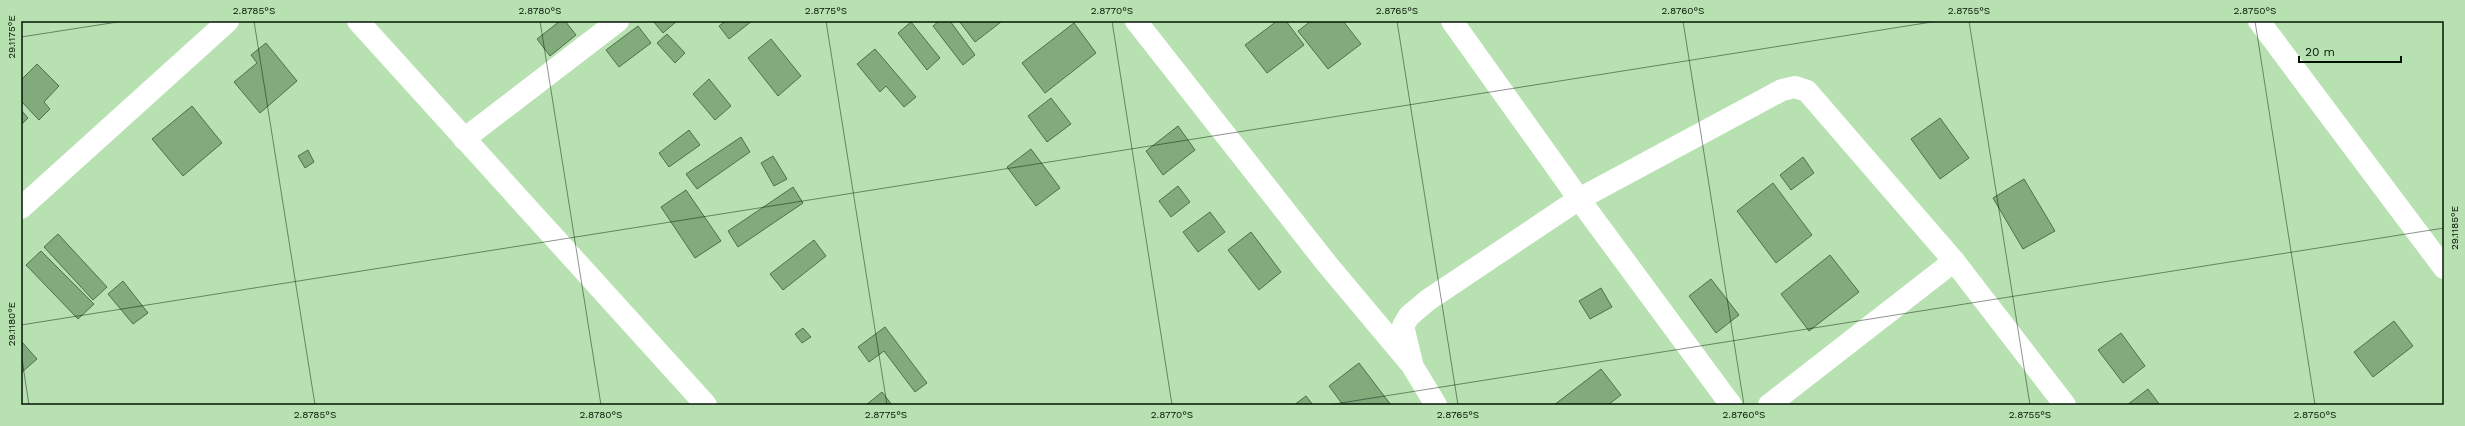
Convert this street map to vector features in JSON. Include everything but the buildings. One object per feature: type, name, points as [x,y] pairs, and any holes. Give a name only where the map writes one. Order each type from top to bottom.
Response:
[{"type":"street","points":[[21,208],[228,21]]},
{"type":"street","points":[[358,21],[464,140],[706,405]]},
{"type":"street","points":[[464,140],[618,21]]},
{"type":"street","points":[[1136,21],[1327,264],[1413,367],[1436,405]]},
{"type":"street","points":[[1452,21],[1579,199],[1731,405]]},
{"type":"street","points":[[2259,21],[2444,268]]},
{"type":"street","points":[[1413,367],[1403,326],[1409,316],[1428,300],[1579,199],[1782,90],[1795,87],[1807,91],[1954,261],[2065,405]]},
{"type":"street","points":[[1769,405],[1954,261]]}]
